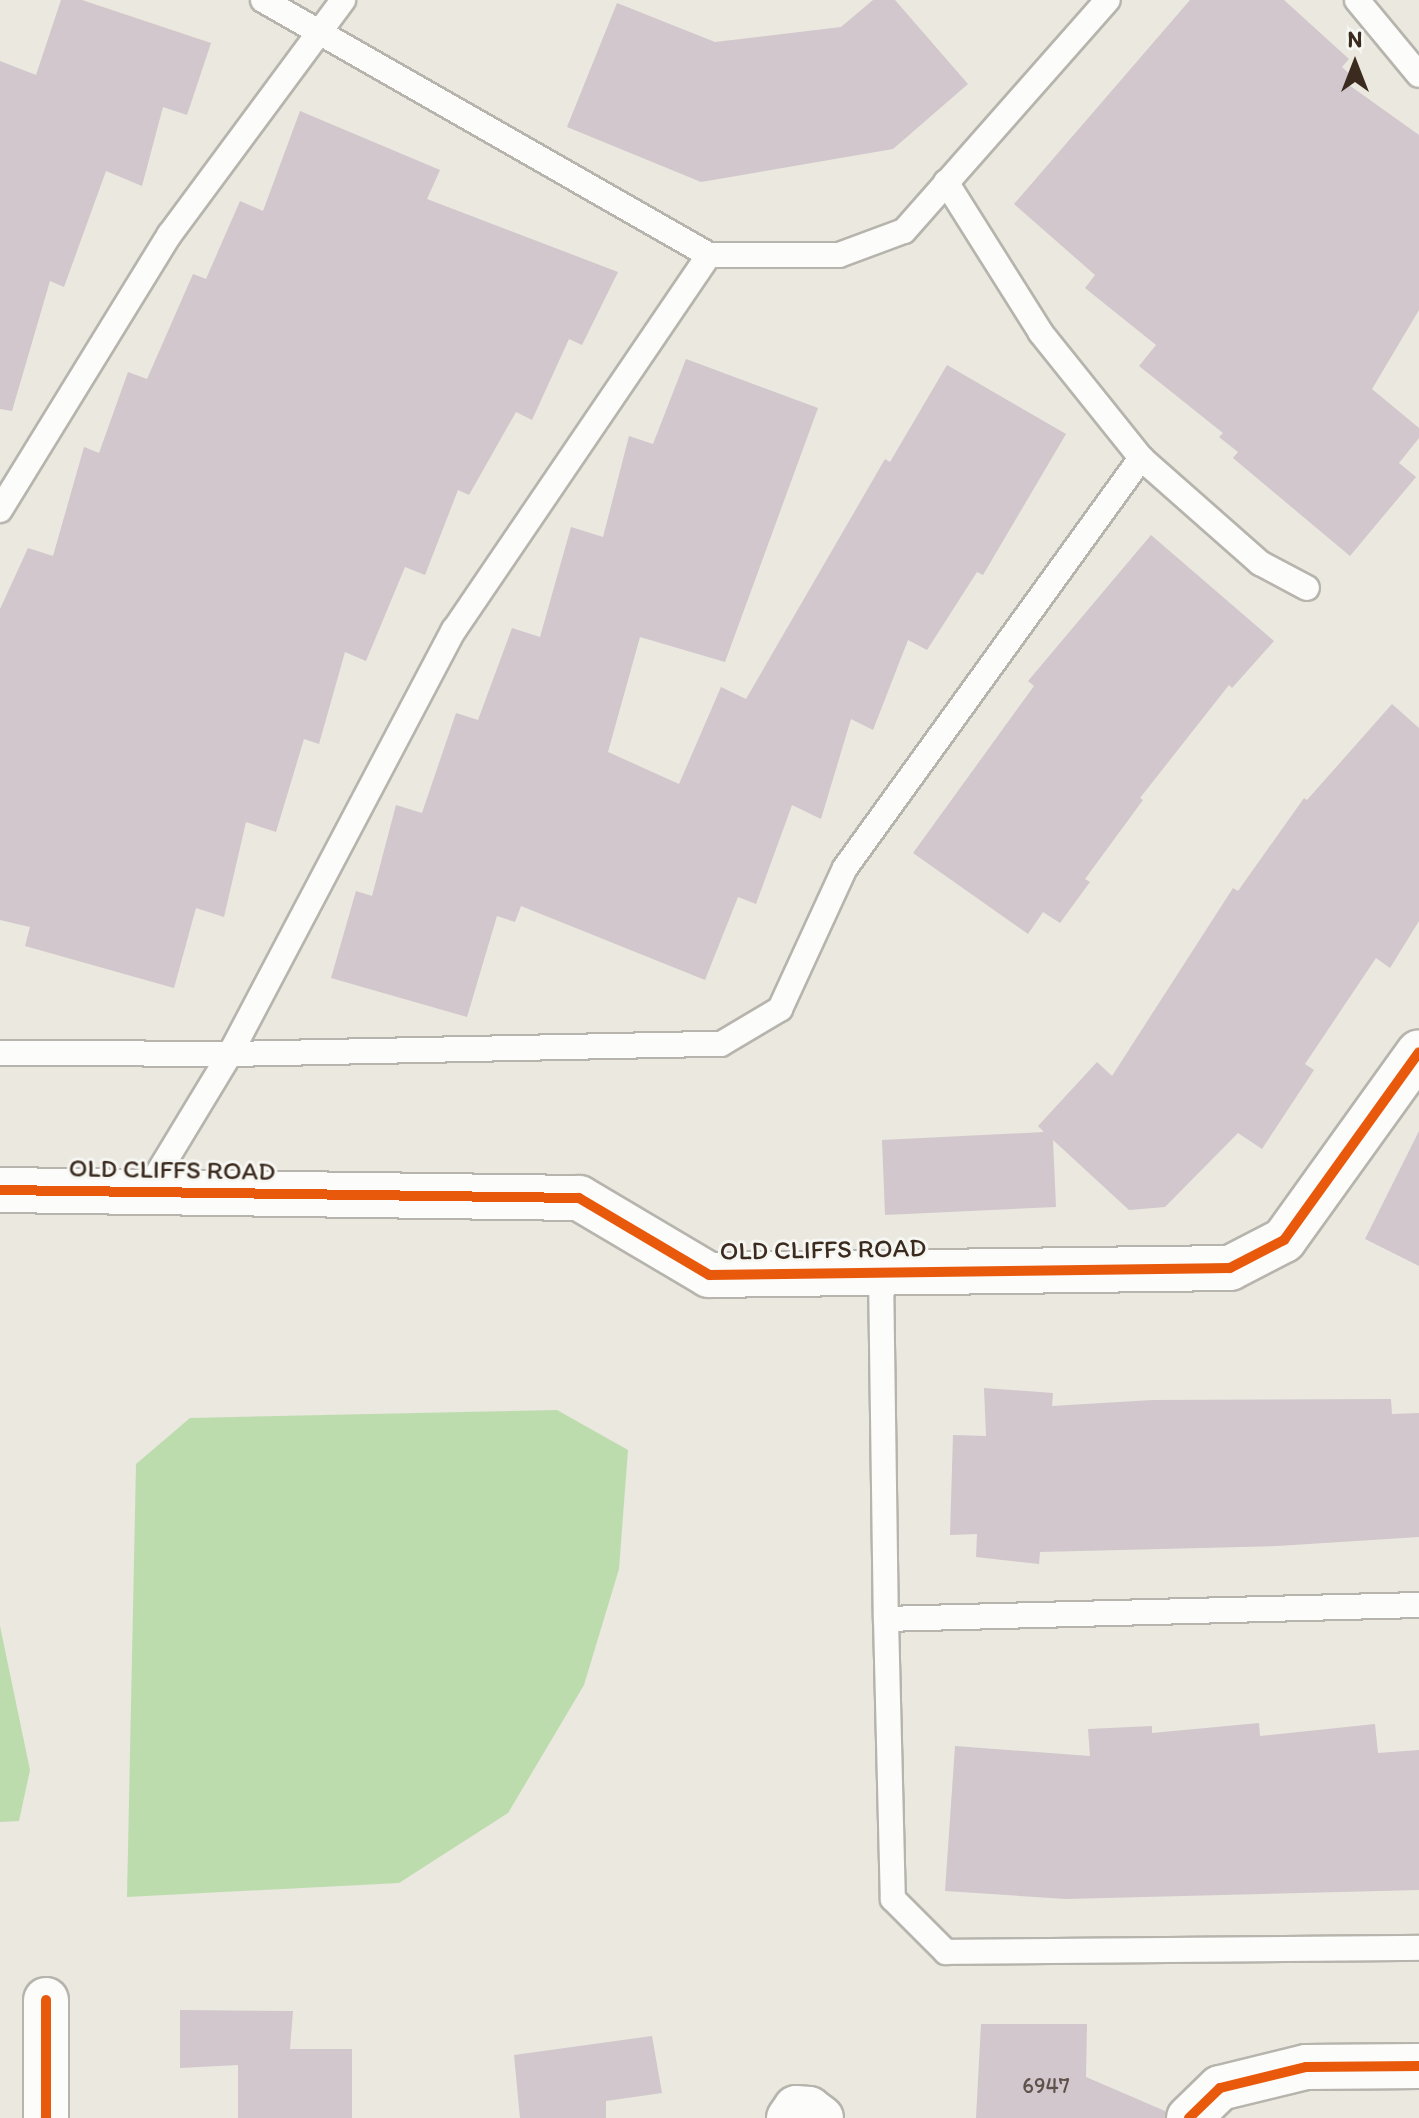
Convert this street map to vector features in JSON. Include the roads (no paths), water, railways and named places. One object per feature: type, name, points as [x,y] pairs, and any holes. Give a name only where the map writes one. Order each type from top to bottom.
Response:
[{"type":"street","name":"OLD CLIFFS ROAD","points":[[0,1190],[579,1198],[709,1275],[1230,1268],[1284,1240],[1419,1052]]},
{"type":"street","points":[[46,2000],[46,2118]]},
{"type":"street","points":[[1189,2118],[1220,2088],[1306,2067],[1419,2066]]},
{"type":"lane","points":[[263,0],[709,255],[839,255],[904,231],[1108,0]]},
{"type":"lane","points":[[0,510],[170,234],[343,0]]},
{"type":"lane","points":[[1357,0],[1419,75]]},
{"type":"lane","points":[[946,182],[1041,333],[1141,458],[1260,563],[1307,588]]},
{"type":"lane","points":[[147,1191],[230,1054],[454,630],[709,255]]},
{"type":"lane","points":[[0,1053],[230,1054],[721,1044],[780,1009],[845,868],[1141,458]]},
{"type":"lane","points":[[881,1272],[893,1899],[946,1952],[1419,1948]]},
{"type":"lane","points":[[886,1619],[1419,1605]]}]
